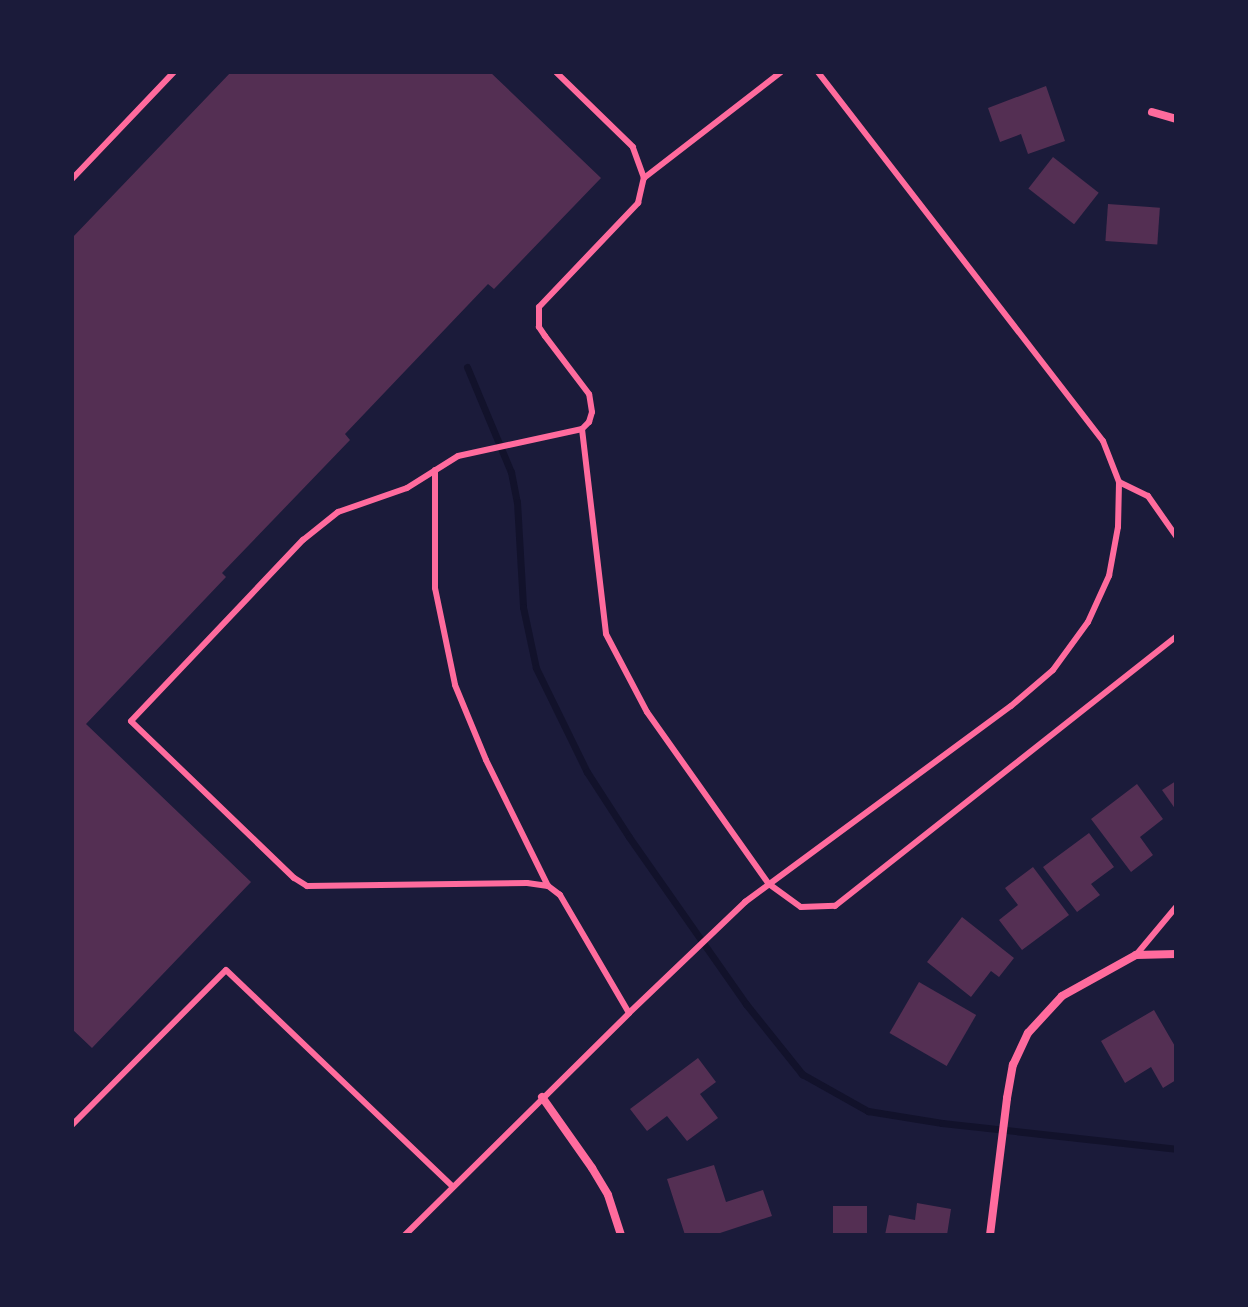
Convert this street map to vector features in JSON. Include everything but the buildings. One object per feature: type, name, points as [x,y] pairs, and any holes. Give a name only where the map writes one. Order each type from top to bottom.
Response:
[{"type":"street","points":[[1152,112],[1176,119]]},
{"type":"street","points":[[990,1235],[1013,1065],[1028,1033],[1062,996],[1136,955],[1176,954]]},
{"type":"street","points":[[542,1097],[600,1182],[621,1235]]},
{"type":"lane","points":[[72,179],[174,72]]},
{"type":"lane","points":[[556,72],[633,147],[644,178],[638,203],[539,307],[539,327],[589,394],[592,412],[582,429],[606,634],[647,712],[769,884],[801,907],[835,906],[1176,637]]},
{"type":"lane","points":[[644,178],[781,72]]},
{"type":"lane","points":[[405,1235],[542,1097],[745,902],[1011,706],[1053,670],[1088,622],[1109,576],[1118,527],[1119,482],[1103,441],[818,72]]},
{"type":"lane","points":[[548,886],[527,883],[307,886],[294,878],[131,721],[326,521],[350,506],[407,488],[458,456],[582,429]]},
{"type":"lane","points":[[435,470],[435,588],[455,685],[486,760],[548,886],[560,895],[629,1013]]},
{"type":"lane","points":[[1119,482],[1148,496],[1176,536]]},
{"type":"lane","points":[[1136,955],[1176,907]]},
{"type":"lane","points":[[72,1125],[226,970],[453,1187]]},
{"type":"waterway","points":[[467,367],[511,472],[517,502],[523,607],[536,668],[587,772],[629,837],[746,1004],[802,1074],[868,1111],[942,1123],[1176,1149]]}]
